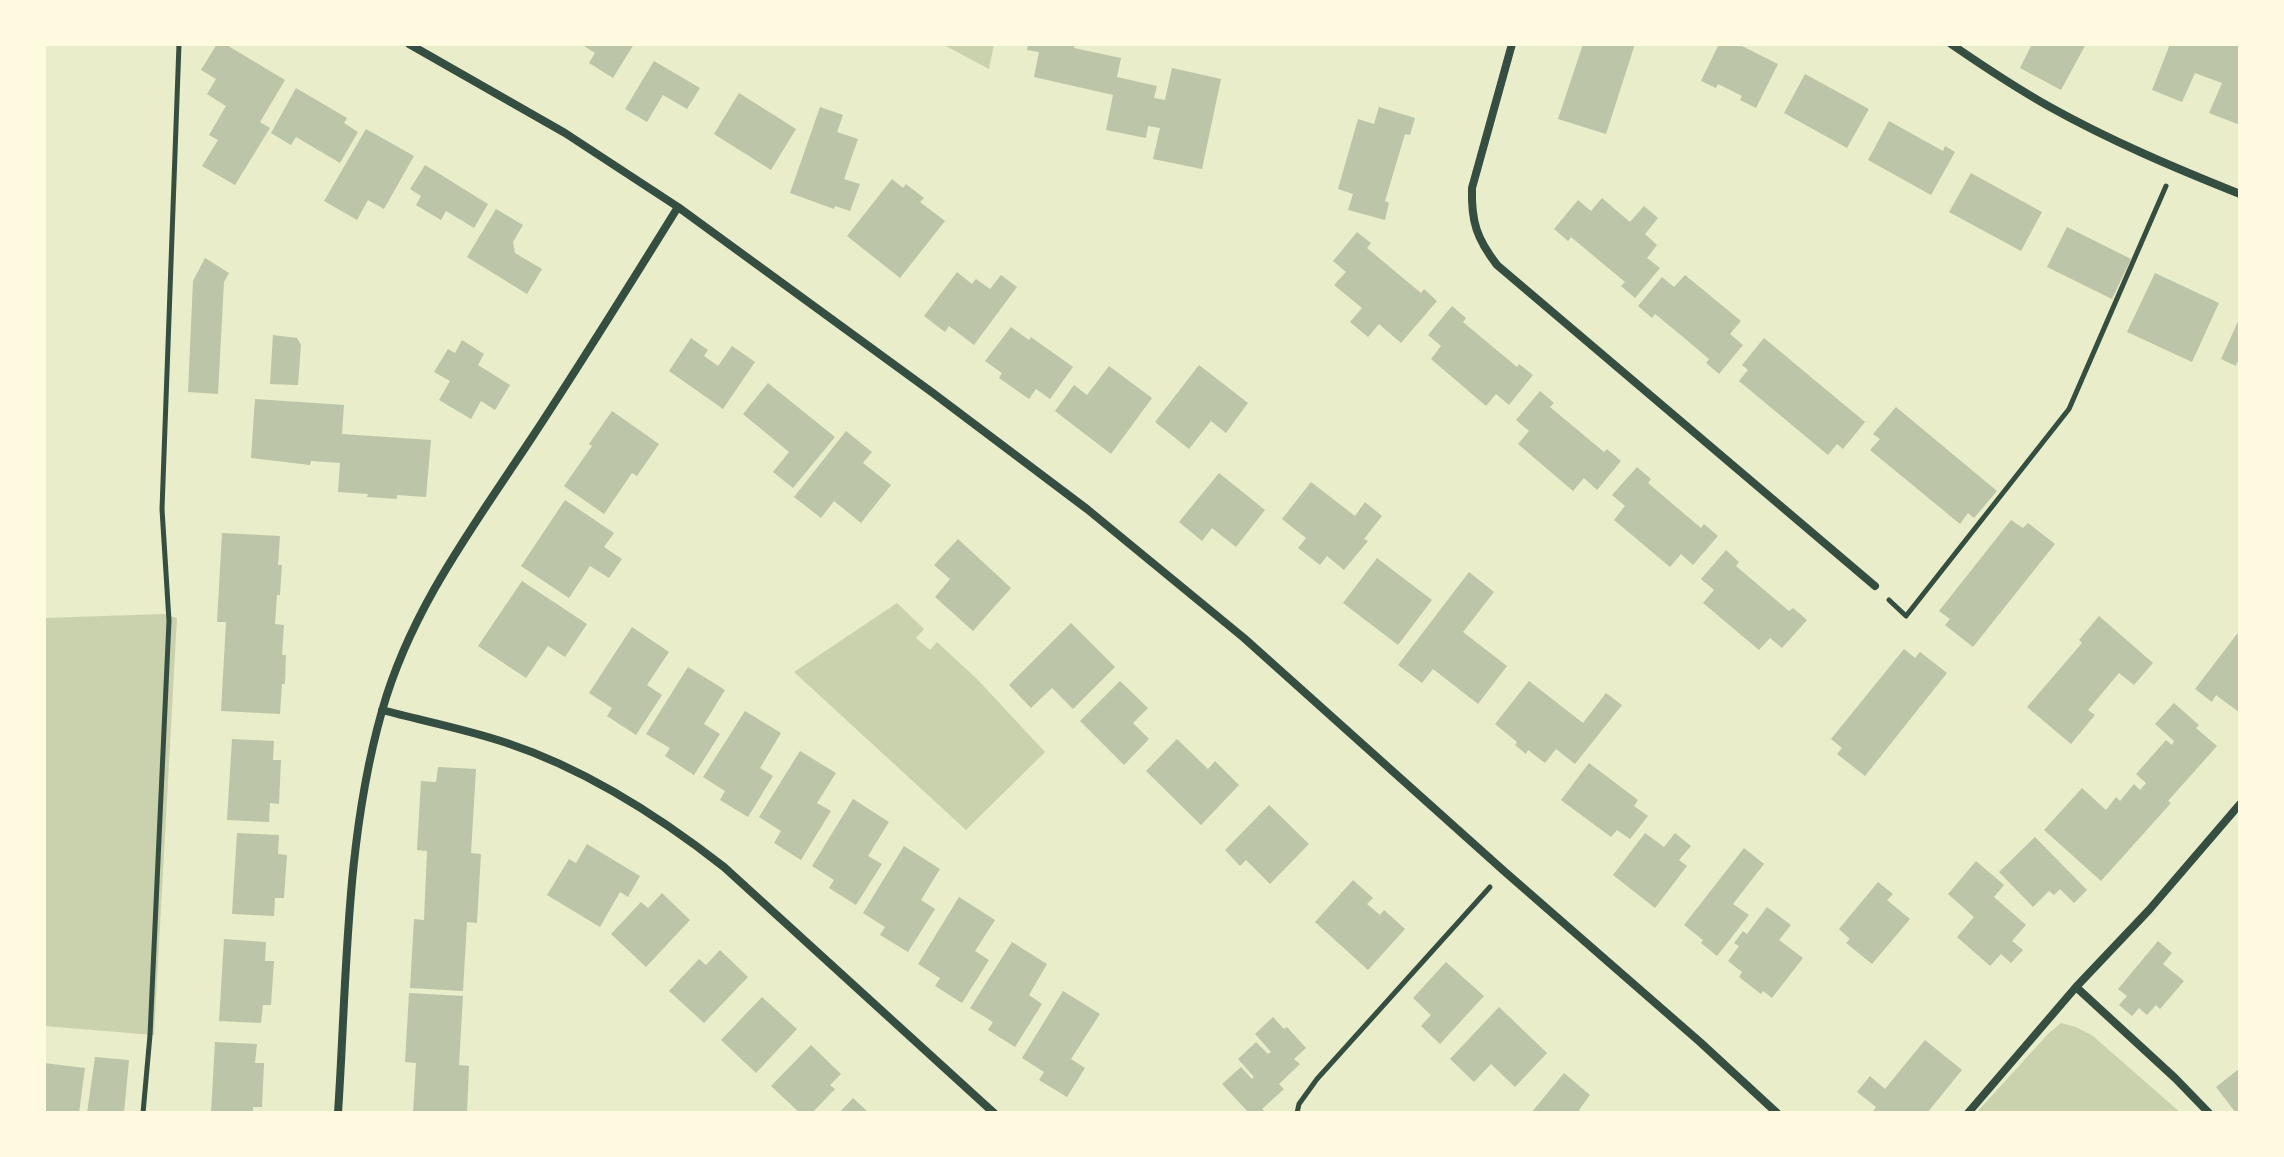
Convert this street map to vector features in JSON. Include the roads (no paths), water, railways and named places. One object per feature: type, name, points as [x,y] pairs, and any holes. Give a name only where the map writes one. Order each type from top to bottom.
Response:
[{"type":"street","points":[[409,44],[565,133],[678,207],[1087,509],[1244,638],[1777,1113]]},
{"type":"street","points":[[1512,44],[1472,188],[1471,208],[1479,239],[1486,251],[1497,265],[1875,586]]},
{"type":"street","points":[[1951,44],[2050,107],[2123,144],[2240,194]]},
{"type":"street","points":[[338,1113],[353,867],[360,809],[382,710],[402,651],[435,585],[601,332],[678,207]]},
{"type":"street","points":[[382,710],[506,742],[574,770],[681,834],[724,867],[994,1113]]},
{"type":"street","points":[[1968,1113],[2240,804]]},
{"type":"street","points":[[2076,987],[2209,1113]]}]
